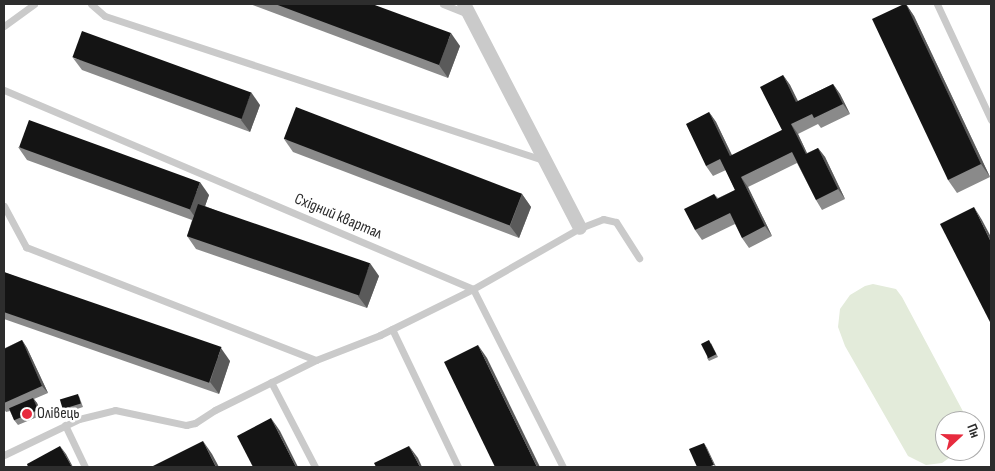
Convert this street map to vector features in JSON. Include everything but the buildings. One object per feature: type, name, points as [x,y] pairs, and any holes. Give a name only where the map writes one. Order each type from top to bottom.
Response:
[{"type":"street","points":[[466,9],[580,228]]},
{"type":"lane","points":[[4,26],[34,4]]},
{"type":"lane","points":[[91,4],[105,16],[544,160]]},
{"type":"lane","points":[[443,4],[466,9]]},
{"type":"lane","points":[[937,4],[991,120]]},
{"type":"lane","name":"Східний квартал","points":[[5,91],[473,289]]},
{"type":"lane","points":[[4,206],[26,247],[316,360]]},
{"type":"lane","points":[[4,455],[79,418],[115,410],[192,424],[215,410],[316,360],[392,329],[473,289],[580,228],[604,219],[616,222],[639,258]]},
{"type":"lane","points":[[473,289],[563,467]]},
{"type":"lane","points":[[392,329],[458,467]]},
{"type":"lane","points":[[271,382],[314,467]]},
{"type":"lane","points":[[65,425],[86,467]]},
{"type":"green space","points":[[873,284],[896,289],[963,411],[935,411],[935,461],[945,461],[942,463],[926,465],[908,456],[845,346],[838,327],[840,309],[850,295],[865,286]]},
{"type":"place","name":"Олівець","points":[[27,414]]}]
